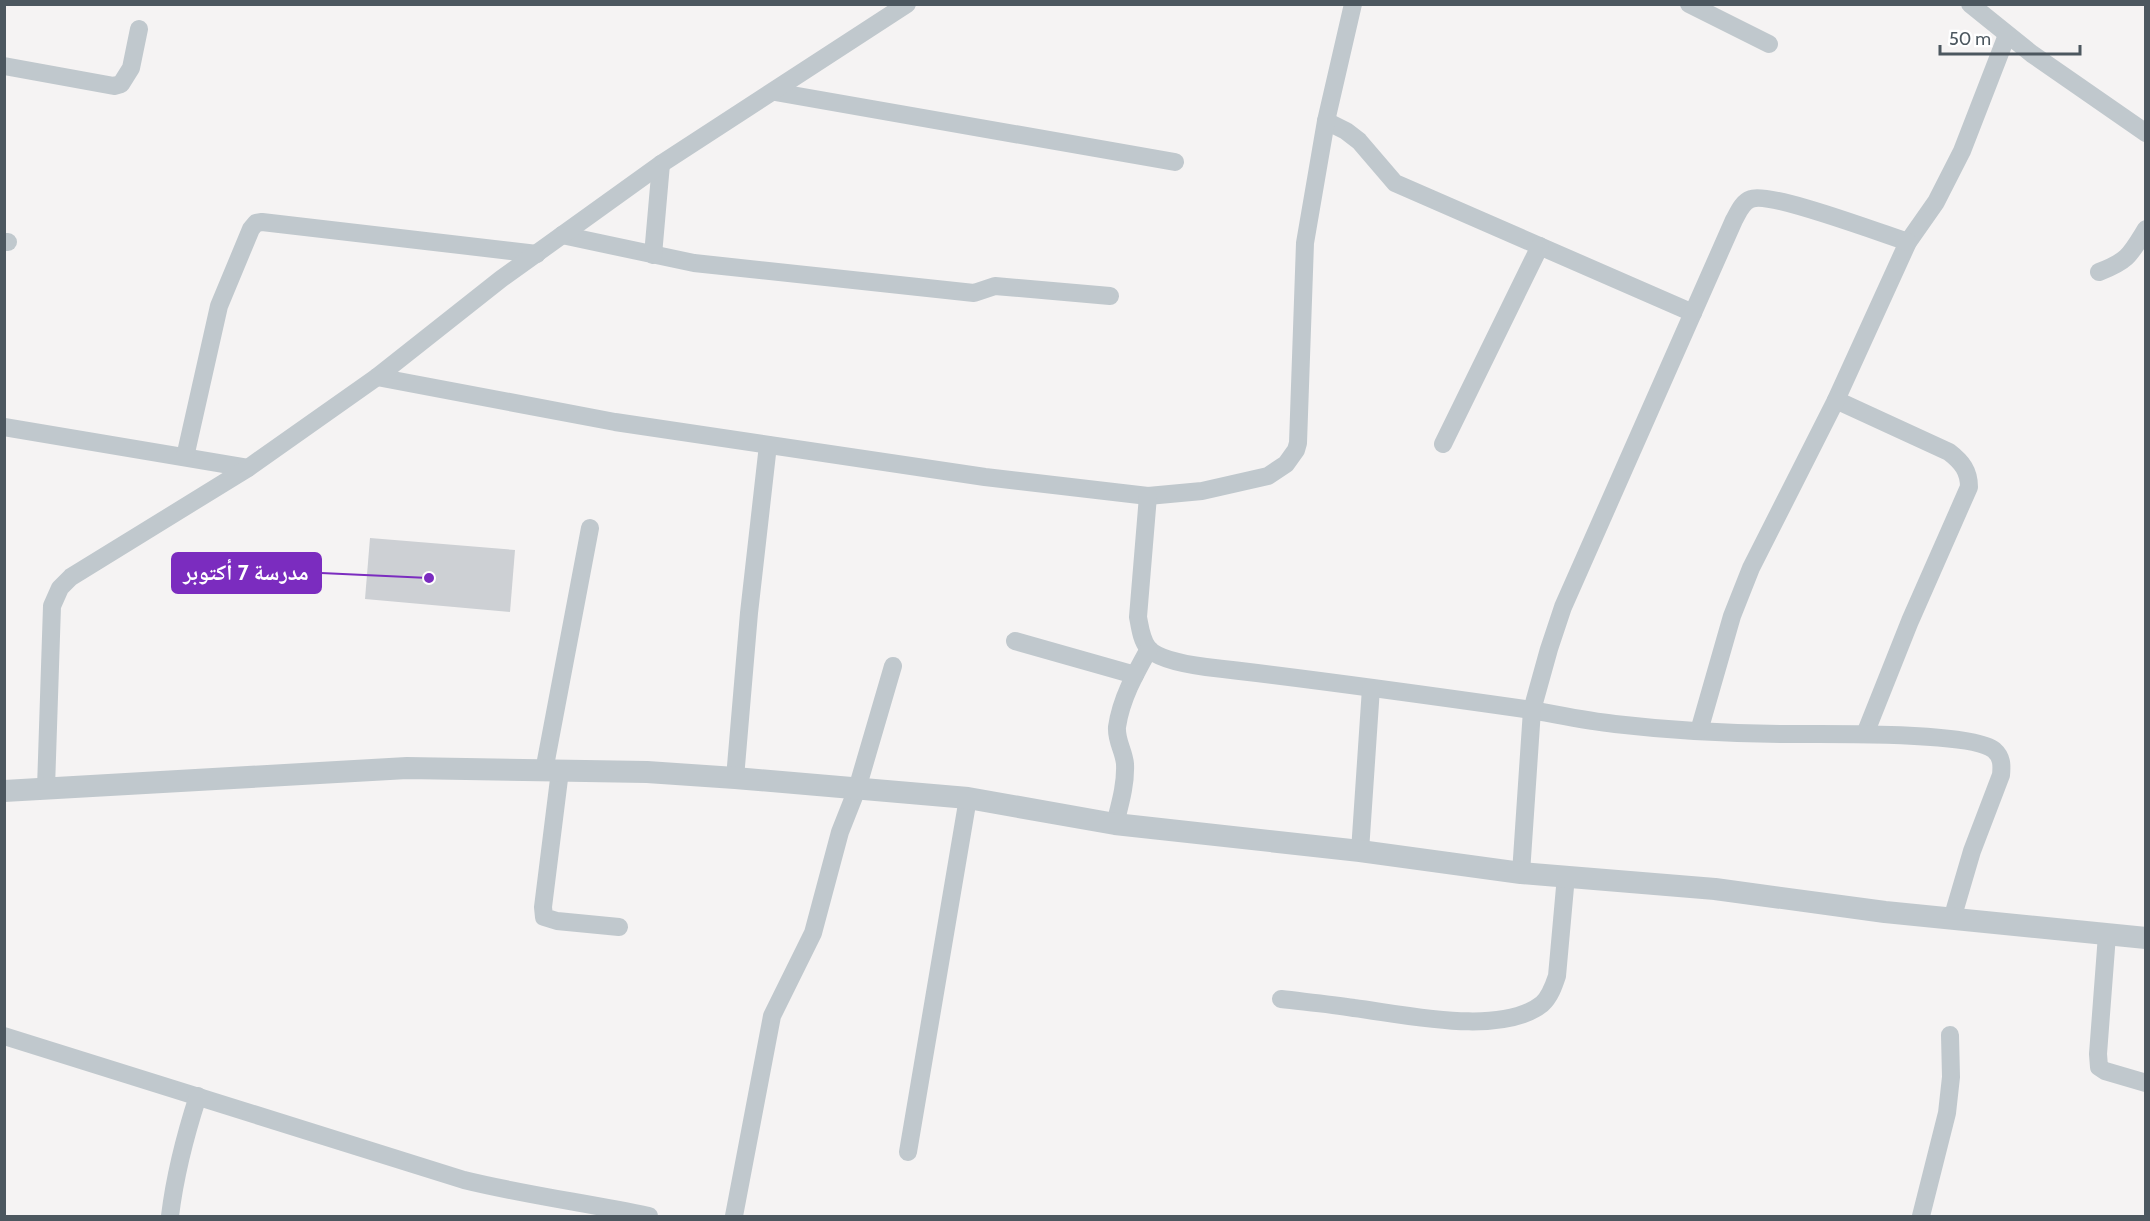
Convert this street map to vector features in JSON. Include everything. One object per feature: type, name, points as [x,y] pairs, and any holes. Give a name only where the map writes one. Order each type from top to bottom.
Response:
[{"type":"street","points":[[46,788],[52,606],[60,588],[71,577],[248,468],[377,377],[501,279],[662,164],[908,4]]},
{"type":"street","points":[[377,377],[615,422],[985,477],[1148,496],[1202,491],[1268,476],[1286,464],[1298,443],[1305,243],[1326,121],[1353,4]]},
{"type":"street","points":[[1689,4],[1769,44]]},
{"type":"street","points":[[1970,4],[2007,35],[2145,133]]},
{"type":"street","points":[[4,66],[114,86],[121,84],[131,68],[139,29]]},
{"type":"street","points":[[1699,731],[1732,616],[1751,568],[1836,400],[1908,242],[1936,202],[1962,151],[2007,35]]},
{"type":"street","points":[[775,92],[1174,162]]},
{"type":"street","points":[[1326,121],[1359,141],[1395,183],[1693,313]]},
{"type":"street","points":[[653,255],[662,164]]},
{"type":"street","points":[[1521,873],[1532,710],[1563,607],[1744,202],[1752,197],[1779,200],[1908,242]]},
{"type":"street","points":[[185,457],[219,306],[244,243],[256,224],[262,222],[537,254]]},
{"type":"street","points":[[2099,272],[2117,265],[2130,255],[2145,229]]},
{"type":"street","points":[[562,235],[694,263],[974,294],[996,286],[1110,296]]},
{"type":"street","points":[[1443,444],[1540,246]]},
{"type":"street","points":[[1836,400],[1949,452],[1958,459],[1969,476],[1969,487],[1910,621],[1865,734]]},
{"type":"street","points":[[4,427],[248,468]]},
{"type":"street","points":[[735,778],[749,613],[768,445]]},
{"type":"street","points":[[1148,496],[1138,617],[1141,634],[1149,649],[1170,660],[1188,665],[1532,710],[1613,724],[1699,731],[1865,734],[1969,742],[1989,747],[1999,757],[2002,764],[2001,775],[1972,851],[1952,919]]},
{"type":"street","points":[[590,528],[552,771],[543,908],[544,917],[557,921],[619,927]]},
{"type":"street","points":[[1015,641],[1135,675]]},
{"type":"street","points":[[1115,824],[1125,771],[1125,760],[1120,748],[1117,729],[1124,700],[1149,649]]},
{"type":"street","points":[[734,1216],[772,1016],[813,933],[840,832],[857,789],[893,666]]},
{"type":"street","points":[[1360,851],[1371,688]]},
{"type":"street","points":[[4,791],[407,768],[647,772],[735,778],[968,798],[1115,824],[1360,851],[1521,873],[1715,889],[1952,919],[2145,938]]},
{"type":"street","points":[[908,1152],[968,798]]},
{"type":"street","points":[[1281,999],[1419,1017],[1483,1021],[1513,1018],[1542,1003],[1551,991],[1557,976],[1566,876]]},
{"type":"street","points":[[2107,935],[2099,1067],[2105,1071],[2145,1083]]},
{"type":"street","points":[[1921,1216],[1947,1113],[1951,1077],[1950,1035]]},
{"type":"street","points":[[4,1036],[464,1180],[615,1213],[649,1216]]},
{"type":"street","points":[[170,1216],[184,1141],[198,1096]]},
{"type":"building","points":[[370,538],[515,550],[510,612],[365,599]]},
{"type":"place","name":"مدرسة 7 أكتوبر","points":[[429,578]]}]
